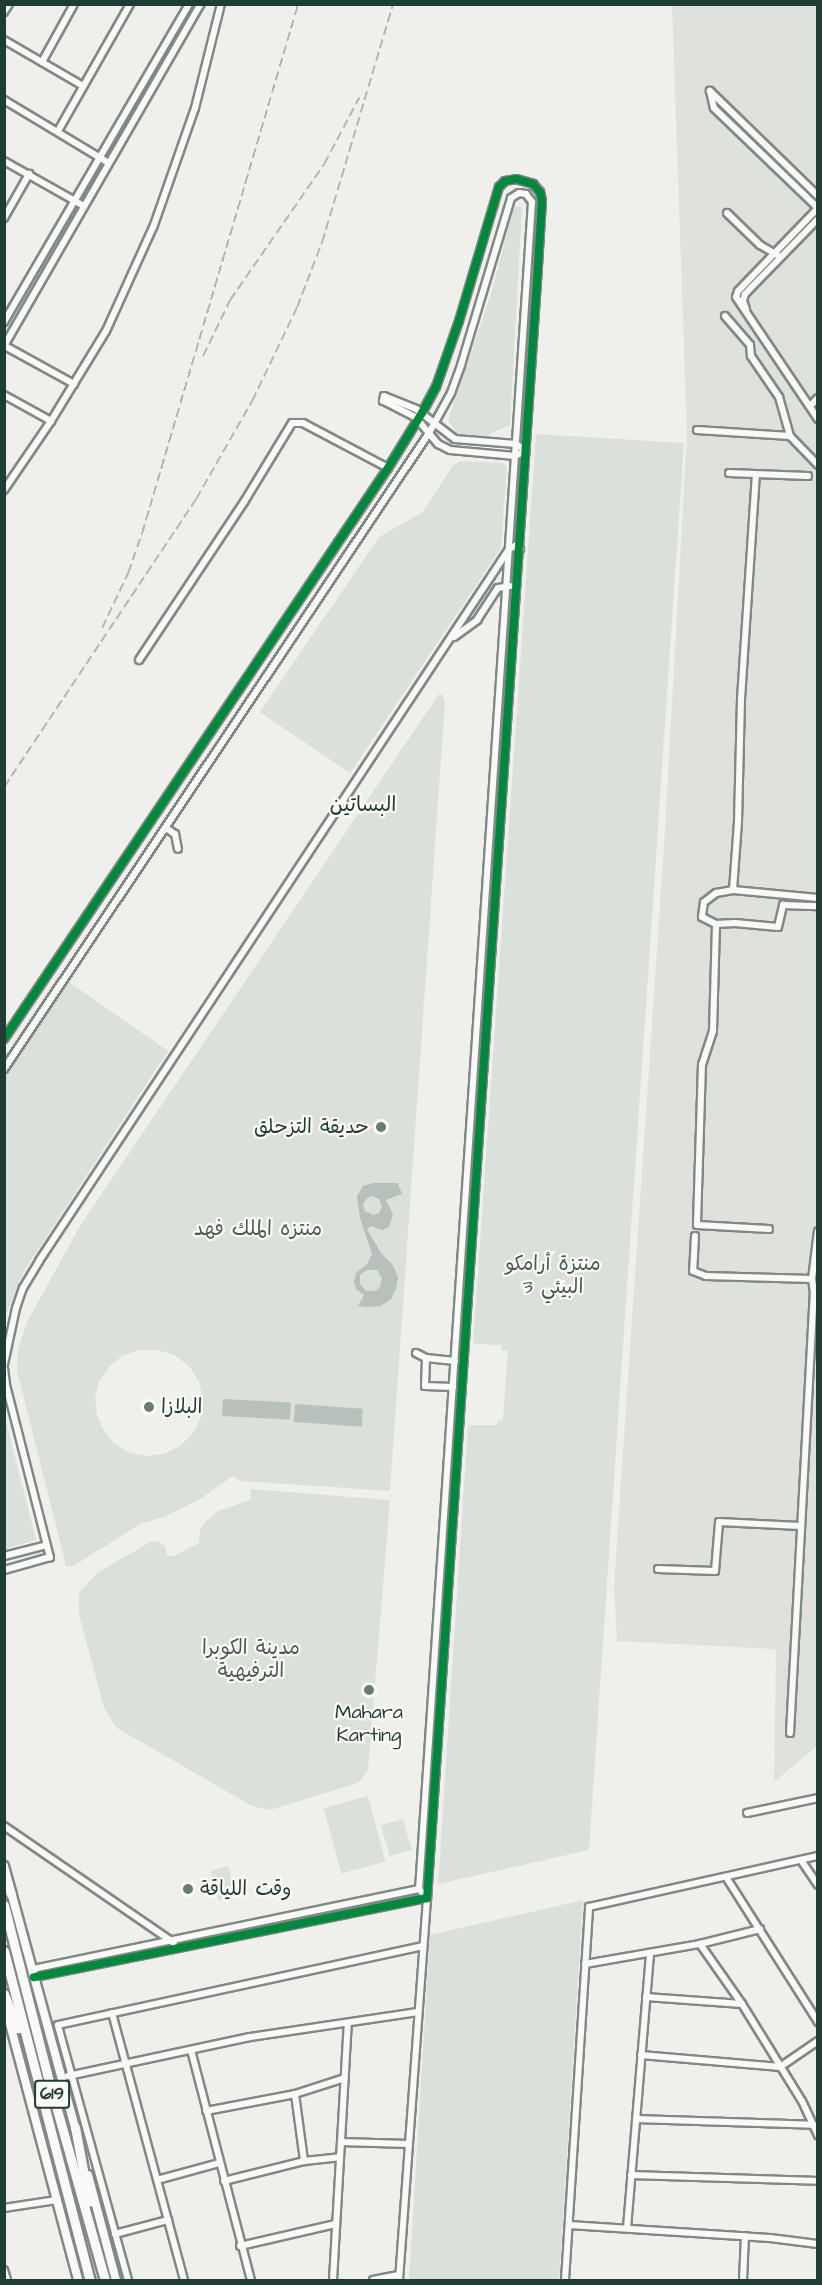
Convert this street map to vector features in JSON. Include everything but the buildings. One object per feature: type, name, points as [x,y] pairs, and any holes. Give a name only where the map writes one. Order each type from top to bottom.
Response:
[{"type":"highway","points":[[4,1875],[11,1894]]},
{"type":"highway","name":"619","points":[[4,1905],[47,2074],[105,2280]]},
{"type":"highway","name":"619","points":[[4,1952],[35,2078],[90,2280]]},
{"type":"highway","points":[[4,1994],[35,2078]]},
{"type":"highway","points":[[75,2127],[99,2258]]},
{"type":"highway","points":[[69,2204],[85,2280]]},
{"type":"main road","points":[[4,1866],[33,1973],[66,2076],[75,2127],[116,2280]]},
{"type":"main road","points":[[4,2003],[8,2032],[78,2280]]},
{"type":"street","points":[[4,12],[9,4]]},
{"type":"street","points":[[42,62],[74,4]]},
{"type":"street","points":[[58,131],[130,4]]},
{"type":"street","points":[[4,322],[189,4]]},
{"type":"street","points":[[74,384],[5,346],[201,4]]},
{"type":"street","points":[[4,490],[51,421],[106,331],[171,184],[195,108],[220,4]]},
{"type":"street","points":[[4,40],[83,86]]},
{"type":"street","points":[[777,256],[818,208],[714,108],[710,91],[818,196]]},
{"type":"street","points":[[4,100],[109,163]]},
{"type":"street","points":[[762,154],[767,148]]},
{"type":"street","points":[[4,161],[84,206]]},
{"type":"street","points":[[4,218],[29,174]]},
{"type":"street","points":[[4,1039],[418,420],[436,387],[459,321],[497,191],[505,181],[522,179],[537,188],[542,201],[518,580],[428,1898],[399,2278],[373,2280]]},
{"type":"street","points":[[802,194],[808,188]]},
{"type":"street","points":[[497,191],[511,198]]},
{"type":"street","points":[[4,1069],[435,424],[461,365],[511,198],[523,193],[532,202],[419,1889],[428,1898]]},
{"type":"street","points":[[532,202],[542,201]]},
{"type":"street","points":[[727,213],[760,245],[777,256]]},
{"type":"street","points":[[818,219],[738,291],[738,302],[818,419]]},
{"type":"street","points":[[724,316],[750,345],[751,356],[778,397],[790,436],[818,465]]},
{"type":"street","points":[[4,395],[51,421]]},
{"type":"street","points":[[387,396],[422,413],[455,439],[516,444],[526,451],[515,456],[450,450],[438,444],[418,420],[384,402],[382,398],[387,396]]},
{"type":"street","points":[[810,406],[818,398]]},
{"type":"street","points":[[139,660],[244,502],[292,423],[303,423],[388,468]]},
{"type":"street","points":[[697,430],[790,436]]},
{"type":"street","points":[[729,473],[807,476]]},
{"type":"street","points":[[733,890],[738,822],[741,699],[756,475]]},
{"type":"street","points":[[4,1570],[50,1557],[6,1385],[4,1366],[16,1308],[23,1288],[509,549],[515,546],[520,549]]},
{"type":"street","points":[[451,639],[477,620],[498,588],[514,585],[518,580]]},
{"type":"street","points":[[502,659],[512,659]]},
{"type":"street","points":[[491,814],[501,815]]},
{"type":"street","points":[[166,828],[175,834],[178,849]]},
{"type":"street","points":[[818,898],[733,890],[716,893],[704,902],[702,917],[716,924],[735,923],[778,927],[783,905],[818,906]]},
{"type":"street","points":[[716,924],[713,1031],[702,1064],[697,1225],[769,1229]]},
{"type":"street","points":[[483,933],[493,933]]},
{"type":"street","points":[[474,1067],[484,1068]]},
{"type":"street","points":[[467,1187],[476,1187]]},
{"type":"street","points":[[790,1733],[814,1293],[812,1279],[818,1231]]},
{"type":"street","points":[[695,1236],[693,1271],[706,1276],[812,1279]]},
{"type":"street","points":[[455,1350],[465,1351]]},
{"type":"street","points":[[416,1353],[426,1358],[455,1361]]},
{"type":"street","points":[[426,1358],[425,1386],[453,1387]]},
{"type":"street","points":[[452,1405],[461,1406]]},
{"type":"street","points":[[449,1450],[458,1450]]},
{"type":"street","points":[[446,1495],[455,1496]]},
{"type":"street","points":[[658,1569],[715,1571],[719,1522],[800,1526]]},
{"type":"street","points":[[4,1556],[47,1545]]},
{"type":"street","points":[[439,1598],[448,1599]]},
{"type":"street","points":[[430,1718],[440,1719]]},
{"type":"street","points":[[747,1813],[818,1798]]},
{"type":"street","points":[[423,1824],[433,1824]]},
{"type":"street","points":[[4,1826],[179,1947]]},
{"type":"street","points":[[565,2280],[589,1907],[818,1857]]},
{"type":"street","points":[[801,1860],[818,1885]]},
{"type":"street","points":[[726,1877],[818,2022]]},
{"type":"street","points":[[33,1973],[419,1889]]},
{"type":"street","points":[[33,1973],[428,1898]]},
{"type":"street","points":[[585,1964],[700,1944],[760,1929]]},
{"type":"street","points":[[700,1944],[742,2004],[818,2135]]},
{"type":"street","points":[[128,2280],[66,2076],[58,2025],[423,1946]]},
{"type":"street","points":[[627,2229],[650,1953]]},
{"type":"street","points":[[646,1997],[742,2004]]},
{"type":"street","points":[[66,2076],[250,2037],[418,2012]]},
{"type":"street","points":[[112,2013],[184,2280]]},
{"type":"street","points":[[333,2280],[348,2023]]},
{"type":"street","points":[[641,2055],[780,2067],[818,2042]]},
{"type":"street","points":[[191,2049],[240,2246],[251,2280]]},
{"type":"street","points":[[206,2111],[295,2094],[345,2078]]},
{"type":"street","points":[[295,2094],[304,2161]]},
{"type":"street","points":[[636,2119],[813,2125]]},
{"type":"street","points":[[341,2142],[409,2144]]},
{"type":"street","points":[[224,2181],[304,2161],[340,2157]]},
{"type":"street","points":[[157,2180],[219,2163]]},
{"type":"street","points":[[631,2175],[818,2181]]},
{"type":"street","points":[[4,2208],[56,2200]]},
{"type":"street","points":[[115,2234],[168,2220]]},
{"type":"street","points":[[240,2246],[335,2223]]},
{"type":"street","points":[[569,2225],[745,2236],[818,2244]]},
{"type":"street","points":[[743,2280],[745,2236]]},
{"type":"street","points":[[4,2270],[7,2280]]},
{"type":"shaded area","points":[[672,5],[817,5],[817,1746],[774,1782],[776,1649],[617,1641],[614,1586],[664,845],[687,435]]},
{"type":"shaded area","points":[[373,1183],[398,1183],[402,1194],[386,1200],[393,1214],[389,1227],[382,1230],[371,1226],[367,1229],[381,1253],[392,1264],[398,1277],[391,1299],[381,1306],[358,1306],[364,1295],[356,1289],[354,1282],[356,1273],[367,1264],[372,1254],[360,1218],[357,1196],[363,1186]],"holes":[[[372,1196],[379,1199],[382,1207],[379,1213],[373,1215],[365,1211],[363,1205],[366,1199]],[[367,1270],[377,1270],[382,1278],[380,1287],[375,1291],[366,1291],[360,1284],[360,1275]]]},
{"type":"shaded area","points":[[223,1399],[291,1403],[290,1420],[222,1416]]},
{"type":"shaded area","points":[[295,1404],[363,1409],[362,1427],[294,1422]]},
{"type":"green space","points":[[514,206],[522,207],[510,425],[485,436],[457,433],[448,420],[492,291]]},
{"type":"green space","name":"منتزة أرامكو البيئي 3","points":[[536,434],[684,443],[589,1850],[438,1884],[468,1425],[497,1425],[498,1421],[503,1419],[508,1351],[503,1351],[501,1345],[473,1344]]},
{"type":"green space","points":[[461,461],[502,463],[507,466],[501,548],[350,773],[260,712],[379,537],[423,512],[453,465]]},
{"type":"green space","name":"منتزه الملك فهد","points":[[439,694],[443,695],[445,702],[390,1491],[241,1481],[233,1476],[197,1501],[164,1517],[140,1524],[72,1567],[66,1566],[17,1371],[18,1349],[27,1322],[80,1226]],"holes":[[[139,1350],[157,1350],[174,1355],[189,1366],[199,1382],[203,1399],[201,1417],[193,1433],[180,1446],[164,1454],[147,1456],[130,1453],[115,1444],[104,1431],[97,1415],[95,1398],[99,1382],[109,1367],[122,1356]]]},
{"type":"green space","points":[[69,982],[168,1051],[24,1271],[5,1316],[5,1077]]},
{"type":"green space","points":[[5,1417],[36,1540],[4,1549]]},
{"type":"green space","name":"مدينة الكوبرا الترفيهية","points":[[251,1489],[390,1500],[368,1770],[358,1783],[270,1810],[252,1806],[117,1728],[104,1708],[79,1614],[79,1593],[97,1573],[152,1541],[160,1542],[166,1548],[167,1556],[173,1556],[199,1543],[203,1524],[218,1511],[250,1500]]},
{"type":"green space","points":[[368,1796],[386,1862],[341,1874],[324,1808]]},
{"type":"green space","points":[[403,1819],[412,1850],[390,1856],[381,1825]]},
{"type":"green space","points":[[228,1866],[236,1896],[219,1901],[211,1871]]},
{"type":"green space","points":[[583,1900],[559,2280],[409,2280],[430,1935]]},
{"type":"railway","points":[[102,628],[128,573],[142,533],[298,4]]},
{"type":"railway","points":[[4,787],[196,499],[252,401],[297,307],[322,242],[393,4]]},
{"type":"railway","points":[[203,356],[230,300],[324,164],[359,98]]},
{"type":"cycle path","points":[[4,1039],[388,468],[422,413],[436,387],[459,321],[499,187],[505,181],[516,179],[533,184],[540,192],[542,201],[538,267],[427,1898],[34,1977]]},
{"type":"place","name":"حديقة التزحلق","points":[[381,1127]]},
{"type":"place","name":"البلازا","points":[[149,1407]]},
{"type":"place","name":"Mahara Karting","points":[[369,1690]]},
{"type":"place","name":"وقت اللياقة","points":[[188,1889]]},
{"type":"district","name":"البساتين","points":[[363,805]]}]
